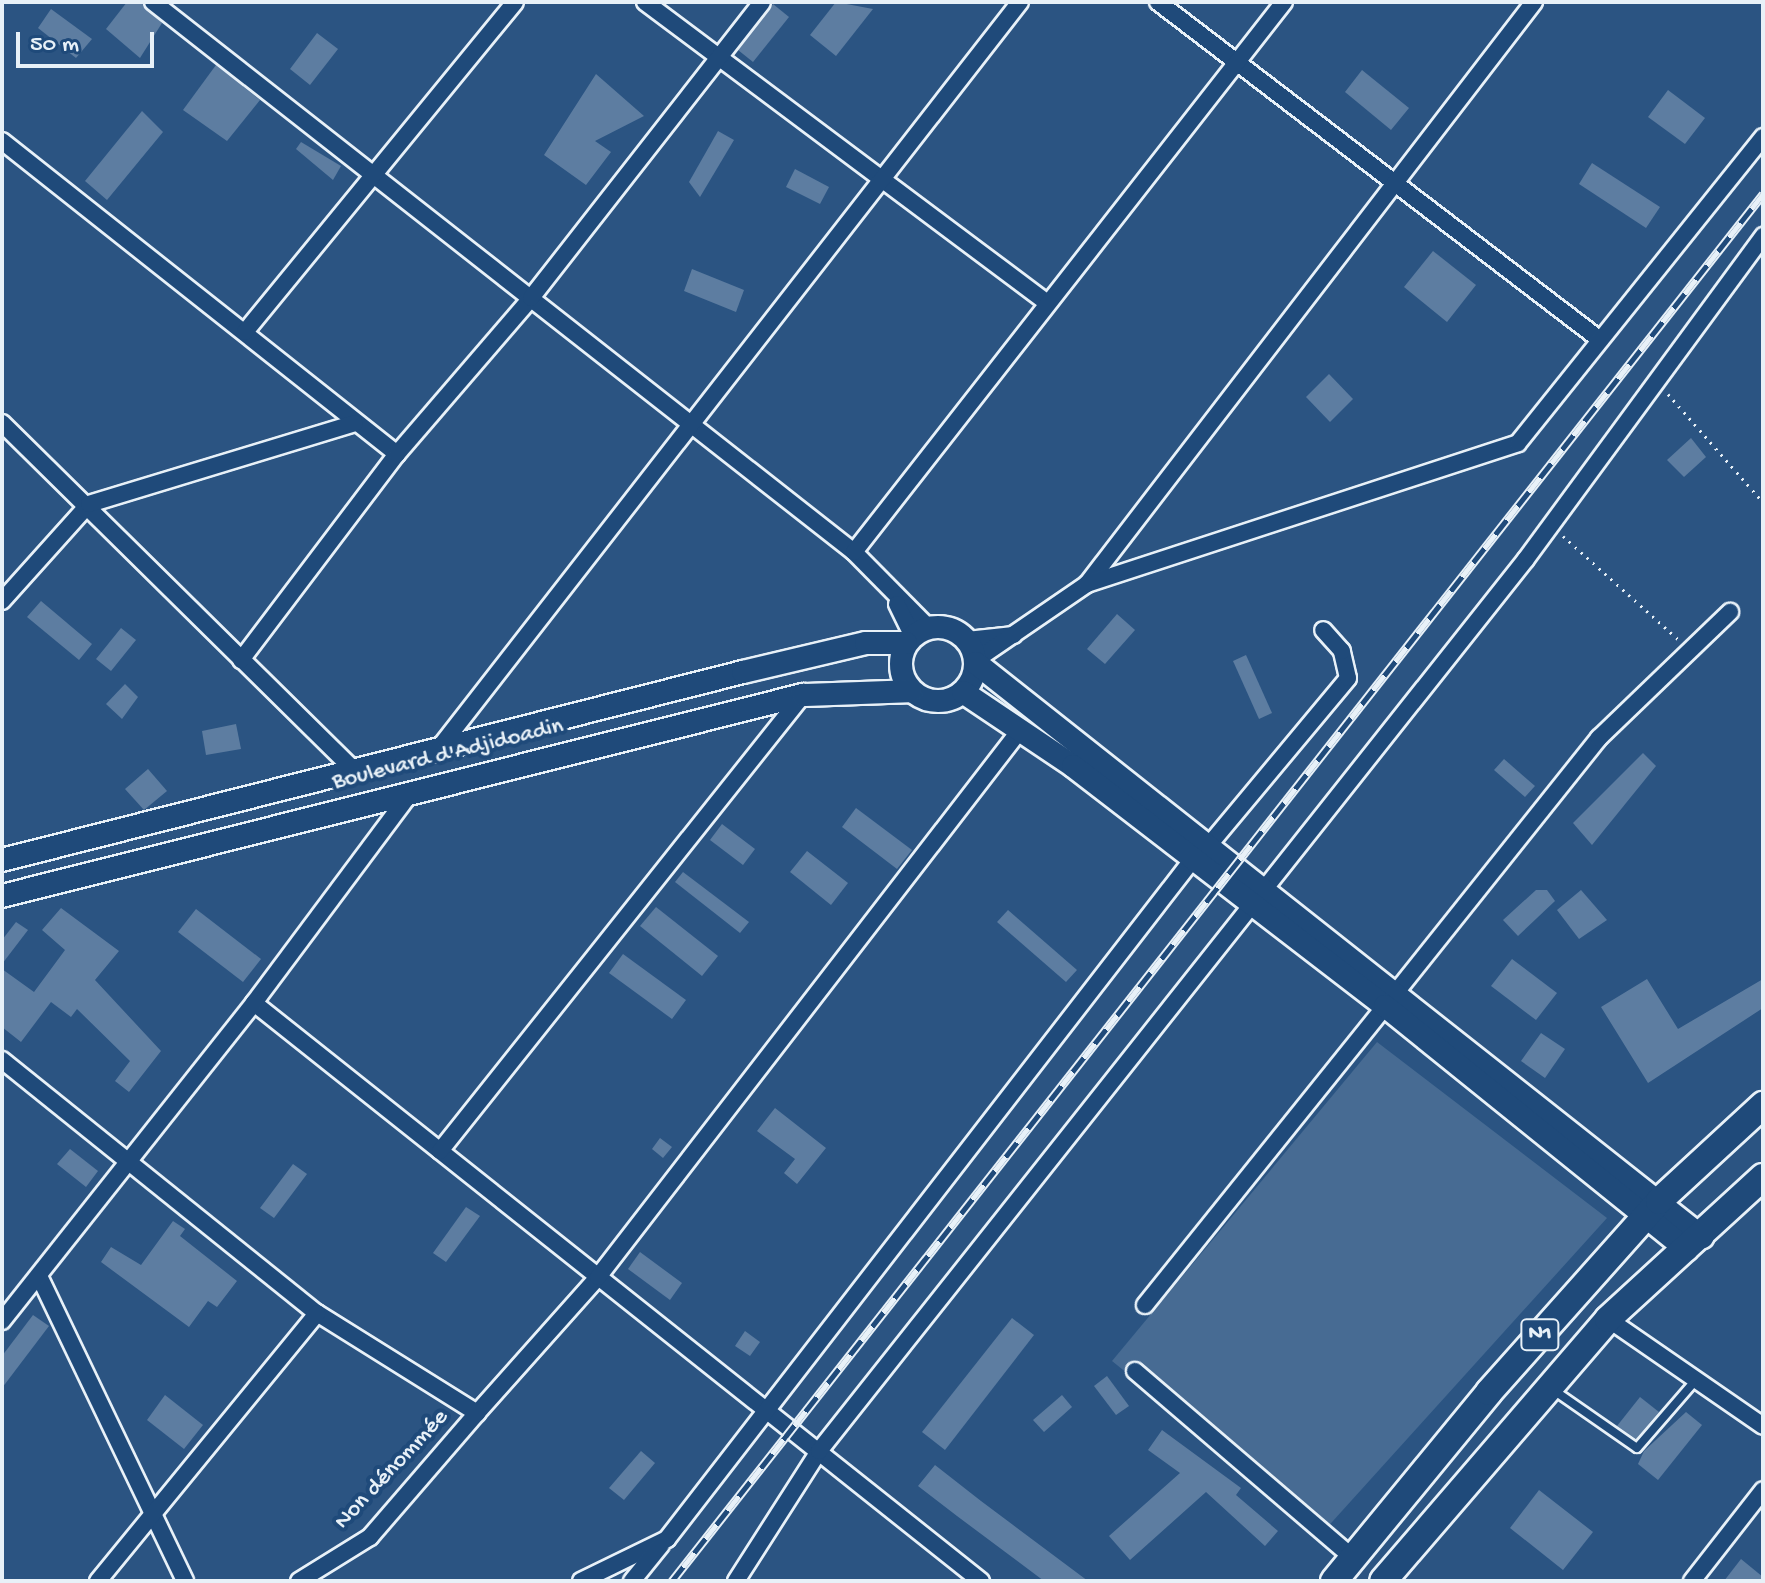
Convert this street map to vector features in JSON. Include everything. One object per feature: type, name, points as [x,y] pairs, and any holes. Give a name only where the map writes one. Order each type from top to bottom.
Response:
[{"type":"highway","name":"N1","points":[[1334,1581],[1652,1209],[1763,1105]]},
{"type":"highway","name":"N1","points":[[1383,1581],[1546,1385],[1608,1319],[1694,1244],[1763,1177]]},
{"type":"main road","name":"Boulevard d'Adjidoadin","points":[[2,860],[351,767],[866,643],[915,635],[973,655],[1201,852]]},
{"type":"main road","points":[[911,691],[901,674],[915,635]]},
{"type":"main road","points":[[973,655],[963,692],[1201,852],[1391,999],[1694,1244]]},
{"type":"main road","name":"Boulevard d'Adjidoadin","points":[[2,896],[413,789],[803,695],[911,691],[946,701],[963,692]]},
{"type":"street","points":[[153,2],[854,552],[891,592],[915,635]]},
{"type":"street","points":[[245,332],[515,2]]},
{"type":"street","points":[[645,2],[721,55],[1046,302]]},
{"type":"street","points":[[241,660],[397,454],[531,298],[762,2]]},
{"type":"street","points":[[440,747],[1020,2]]},
{"type":"street","points":[[1158,2],[1397,181],[1599,339]]},
{"type":"street","points":[[854,552],[1046,302],[1284,2]]},
{"type":"street","points":[[973,655],[1019,634],[1087,584],[1534,2]]},
{"type":"street","points":[[1087,584],[1508,450],[1763,137]]},
{"type":"street","points":[[2,141],[397,454]]},
{"type":"street","points":[[736,1581],[819,1451],[1255,894],[1550,526],[1654,380],[1763,236]]},
{"type":"street","points":[[2,423],[89,504],[241,660],[351,767]]},
{"type":"street","points":[[2,601],[89,504],[355,423]]},
{"type":"street","points":[[1145,1305],[1599,738],[1687,650],[1730,612]]},
{"type":"street","points":[[632,1581],[769,1412],[1201,852],[1348,678],[1342,651],[1323,630]]},
{"type":"street","points":[[440,1151],[803,695]]},
{"type":"street","name":"Non dénommée","points":[[299,1581],[370,1537],[598,1277],[1021,729]]},
{"type":"street","points":[[2,1321],[128,1168],[413,789]]},
{"type":"street","points":[[254,1003],[981,1581]]},
{"type":"street","points":[[2,1060],[128,1168],[317,1313],[477,1413]]},
{"type":"street","points":[[39,1276],[157,1515],[185,1581]]},
{"type":"street","points":[[98,1581],[157,1515],[317,1313]]},
{"type":"street","points":[[1608,1319],[1763,1426]]},
{"type":"street","points":[[1135,1371],[1352,1557]]},
{"type":"street","points":[[1692,1581],[1763,1490]]},
{"type":"street","points":[[581,1581],[667,1539]]},
{"type":"lane","points":[[1546,1385],[1637,1448],[1696,1380]]},
{"type":"path","points":[[1654,380],[1763,502]]},
{"type":"path","points":[[1550,526],[1687,650]]},
{"type":"shaded area","points":[[1377,1042],[1607,1218],[1323,1532],[1112,1361]]},
{"type":"building","points":[[127,2],[142,2],[162,23],[140,58],[106,29]]},
{"type":"building","points":[[836,2],[873,9],[836,56],[810,35]]},
{"type":"building","points":[[773,4],[789,17],[753,62],[738,50]]},
{"type":"building","points":[[51,9],[92,39],[76,58],[38,28]]},
{"type":"building","points":[[317,33],[338,49],[310,85],[290,69]]},
{"type":"building","points":[[216,65],[260,100],[227,141],[183,110]]},
{"type":"building","points":[[1362,70],[1409,108],[1391,130],[1345,92]]},
{"type":"building","points":[[596,74],[644,116],[595,141],[611,152],[586,185],[544,155]]},
{"type":"building","points":[[1668,90],[1705,118],[1685,144],[1648,117]]},
{"type":"building","points":[[142,111],[163,132],[107,200],[85,181]]},
{"type":"building","points":[[718,131],[734,140],[700,197],[689,182]]},
{"type":"building","points":[[301,142],[341,166],[333,180],[296,149]]},
{"type":"building","points":[[1592,163],[1660,207],[1646,228],[1579,184]]},
{"type":"building","points":[[795,169],[829,187],[820,204],[786,187]]},
{"type":"building","points":[[1433,251],[1476,285],[1447,322],[1404,287]]},
{"type":"building","points":[[692,269],[744,290],[736,312],[684,291]]},
{"type":"building","points":[[1329,374],[1353,399],[1330,422],[1306,397]]},
{"type":"building","points":[[1691,438],[1706,457],[1684,477],[1667,460]]},
{"type":"building","points":[[41,601],[92,644],[79,660],[27,617]]},
{"type":"building","points":[[1117,614],[1135,630],[1105,664],[1087,649]]},
{"type":"building","points":[[121,628],[136,640],[111,671],[96,659]]},
{"type":"building","points":[[1246,655],[1272,713],[1259,719],[1233,661]]},
{"type":"building","points":[[125,684],[138,697],[122,719],[106,704]]},
{"type":"building","points":[[236,724],[241,749],[206,755],[202,731]]},
{"type":"building","points":[[1643,753],[1656,766],[1592,845],[1573,823]]},
{"type":"building","points":[[1504,759],[1535,786],[1525,797],[1494,770]]},
{"type":"building","points":[[148,769],[167,791],[144,810],[125,789]]},
{"type":"building","points":[[856,808],[912,850],[897,869],[842,827]]},
{"type":"building","points":[[722,824],[755,849],[743,865],[710,840]]},
{"type":"building","points":[[807,851],[848,883],[831,905],[790,872]]},
{"type":"building","points":[[683,872],[749,922],[740,933],[675,882]]},
{"type":"building","points":[[1536,890],[1547,890],[1555,901],[1518,936],[1503,920]]},
{"type":"building","points":[[1581,890],[1607,920],[1579,939],[1557,910]]},
{"type":"building","points":[[656,907],[718,956],[702,976],[640,926]]},
{"type":"building","points":[[61,908],[119,951],[95,980],[161,1051],[129,1092],[115,1081],[130,1061],[77,1009],[71,1017],[51,1002],[21,1042],[2,1027],[2,969],[34,992],[65,950],[42,930]]},
{"type":"building","points":[[196,909],[261,959],[243,982],[178,932]]},
{"type":"building","points":[[1008,910],[1077,970],[1066,982],[997,922]]},
{"type":"building","points":[[16,922],[28,930],[2,964],[2,940]]},
{"type":"building","points":[[623,954],[686,1000],[672,1019],[609,973]]},
{"type":"building","points":[[1512,959],[1557,993],[1536,1020],[1491,986]]},
{"type":"building","points":[[1647,979],[1678,1029],[1763,979],[1763,1008],[1648,1083],[1601,1007]]},
{"type":"building","points":[[1541,1033],[1565,1049],[1545,1078],[1521,1061]]},
{"type":"building","points":[[775,1108],[826,1148],[797,1184],[784,1173],[795,1159],[757,1131]]},
{"type":"building","points":[[660,1138],[672,1147],[663,1158],[652,1149]]},
{"type":"building","points":[[70,1149],[98,1171],[86,1187],[57,1164]]},
{"type":"building","points":[[293,1164],[307,1174],[274,1218],[260,1208]]},
{"type":"building","points":[[466,1207],[480,1216],[446,1262],[433,1253]]},
{"type":"building","points":[[173,1221],[185,1229],[180,1236],[237,1281],[217,1307],[208,1301],[189,1327],[101,1262],[111,1247],[141,1265]]},
{"type":"building","points":[[640,1252],[682,1283],[670,1300],[628,1269]]},
{"type":"building","points":[[33,1315],[49,1326],[2,1388],[2,1356]]},
{"type":"building","points":[[1012,1318],[1034,1335],[945,1450],[922,1432]]},
{"type":"building","points":[[745,1331],[760,1342],[750,1356],[735,1346]]},
{"type":"building","points":[[1107,1376],[1129,1406],[1116,1415],[1094,1386]]},
{"type":"building","points":[[165,1395],[203,1425],[184,1449],[147,1420]]},
{"type":"building","points":[[1062,1395],[1072,1407],[1044,1432],[1033,1420]]},
{"type":"building","points":[[1640,1397],[1659,1412],[1636,1439],[1617,1426]]},
{"type":"building","points":[[1686,1412],[1702,1425],[1658,1480],[1638,1464],[1644,1451]]},
{"type":"building","points":[[1162,1430],[1241,1488],[1236,1495],[1278,1531],[1265,1546],[1206,1492],[1130,1560],[1109,1536],[1180,1473],[1148,1450]]},
{"type":"building","points":[[641,1451],[655,1463],[624,1500],[609,1488]]},
{"type":"building","points":[[935,1465],[1088,1581],[1044,1581],[957,1516],[918,1486]]},
{"type":"building","points":[[1539,1490],[1593,1532],[1563,1570],[1510,1528]]},
{"type":"building","points":[[1741,1559],[1763,1577],[1763,1581],[1724,1581]]},
{"type":"railway","points":[[672,1581],[1763,194]]}]
